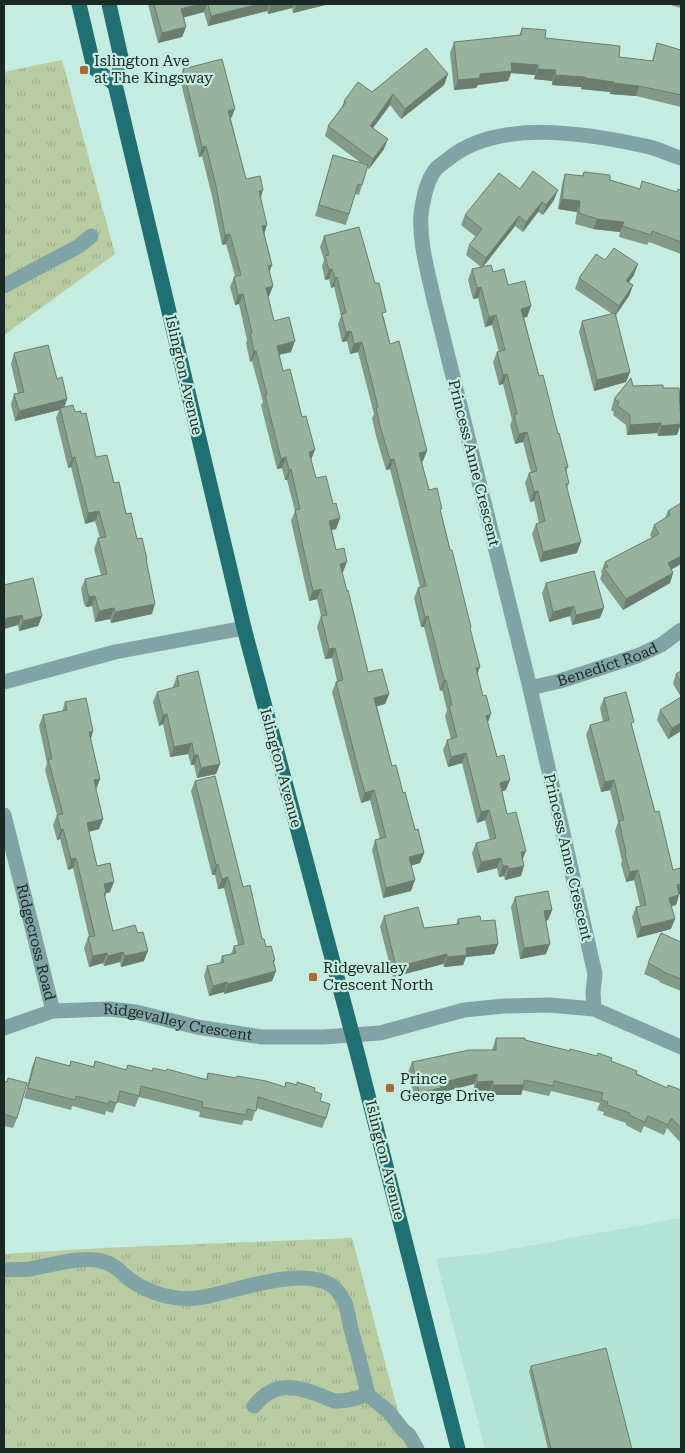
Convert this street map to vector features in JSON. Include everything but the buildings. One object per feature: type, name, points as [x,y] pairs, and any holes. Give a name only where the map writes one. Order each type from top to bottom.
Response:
[{"type":"main road","points":[[79,4],[94,68],[115,84]]},
{"type":"main road","name":"Islington Avenue","points":[[108,4],[122,62],[115,84],[244,628],[353,1034],[458,1449]]},
{"type":"street","name":"Princess Anne Crescent","points":[[594,1009],[595,974],[530,688],[438,319],[421,242],[421,214],[426,189],[435,170],[457,152],[480,142],[508,134],[541,132],[598,137],[647,146],[681,158]]},
{"type":"street","points":[[4,286],[79,246],[91,236]]},
{"type":"street","points":[[4,682],[115,652],[244,628]]},
{"type":"street","name":"Benedict Road","points":[[530,688],[560,681],[638,656],[661,645],[681,630]]},
{"type":"street","name":"Ridgecross Road","points":[[4,816],[54,1011]]},
{"type":"street","points":[[353,1034],[384,1032],[472,1010],[504,1006],[549,1005],[594,1009],[681,1047]]},
{"type":"street","name":"Ridgevalley Crescent","points":[[4,1028],[54,1011],[109,1009],[136,1012],[197,1027],[262,1037],[323,1037],[353,1034]]},
{"type":"street","points":[[4,1270],[28,1269],[94,1259],[118,1268],[140,1286],[154,1292],[180,1298],[196,1298],[244,1287],[299,1278],[315,1279],[331,1285],[340,1294],[345,1305],[368,1395],[389,1412],[402,1430],[409,1435],[416,1449]]},
{"type":"street","points":[[254,1406],[269,1391],[282,1388],[296,1388],[335,1402],[368,1395]]},
{"type":"shaded area","points":[[681,1218],[681,1449],[485,1449],[436,1259],[489,1253]]},
{"type":"green space","points":[[62,60],[115,254],[4,335],[4,72]]},
{"type":"green space","points":[[352,1238],[408,1449],[4,1449],[4,1254]]},
{"type":"place","name":"Islington Ave at The Kingsway","points":[[84,70]]},
{"type":"place","name":"Ridgevalley Crescent North","points":[[313,977]]},
{"type":"place","name":"Prince George Drive","points":[[390,1088]]}]
